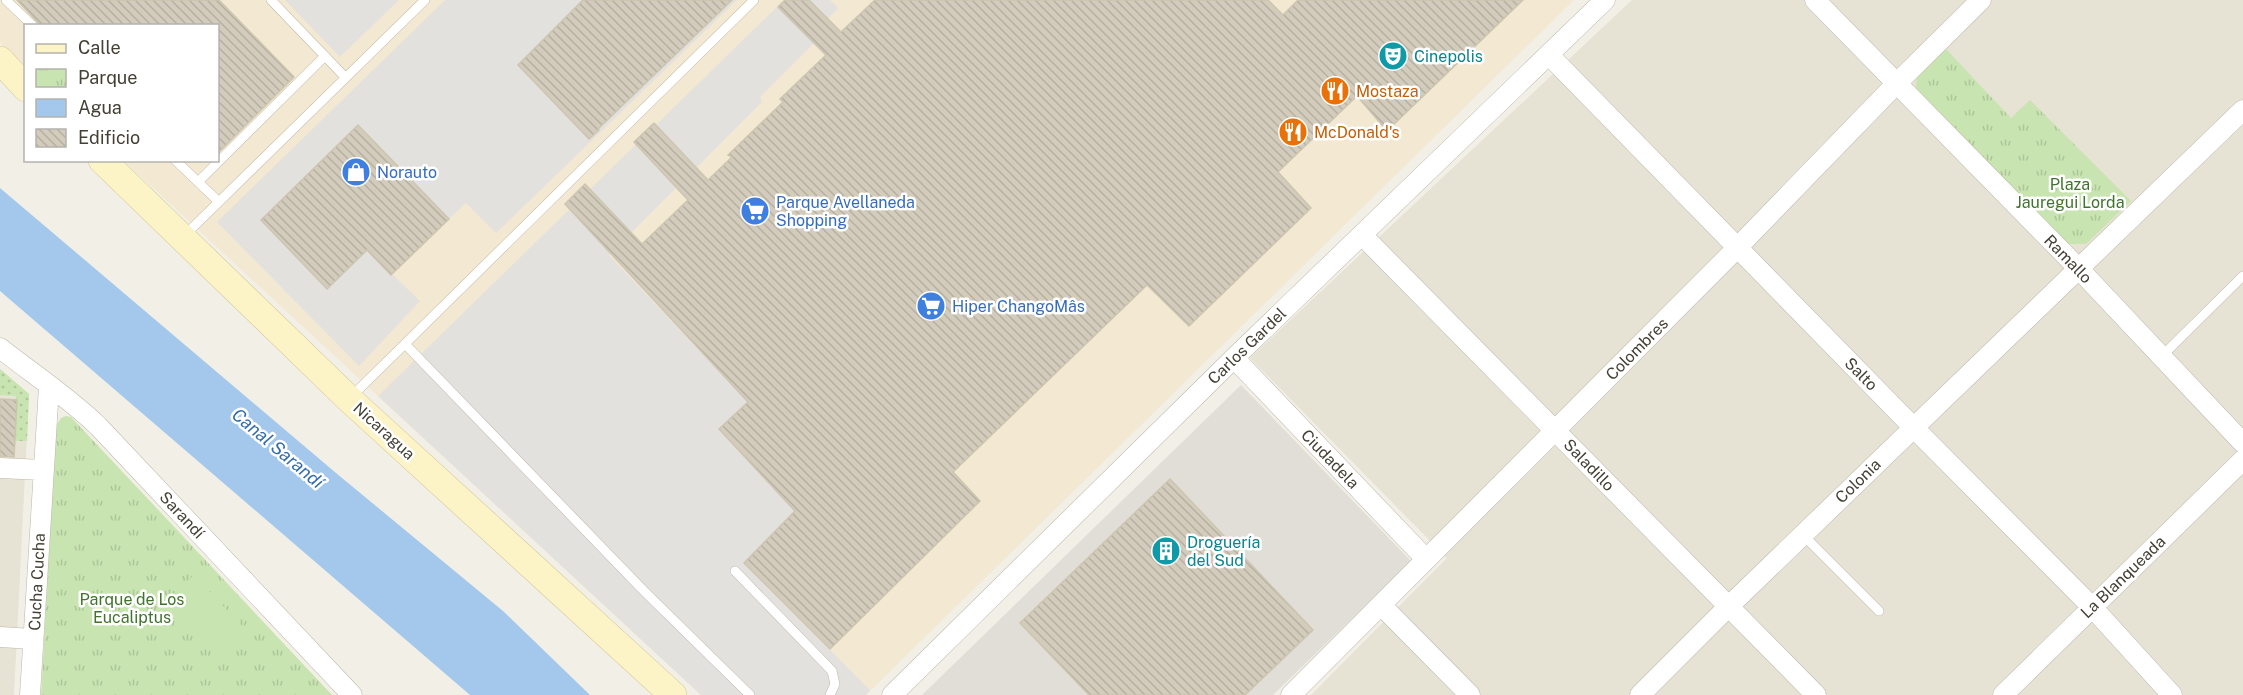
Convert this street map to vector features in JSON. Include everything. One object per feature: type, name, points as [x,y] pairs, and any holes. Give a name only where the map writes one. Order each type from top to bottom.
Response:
[{"type":"main road","name":"Nicaragua","points":[[104,162],[349,399],[673,695]]},
{"type":"street","name":"Carlos Gardel","points":[[892,695],[1234,358],[1605,0]]},
{"type":"street","name":"Ramallo","points":[[1815,0],[2242,439]]},
{"type":"street","name":"Colombres","points":[[1291,695],[1981,0]]},
{"type":"street","name":"Salto","points":[[1549,55],[2092,607],[2172,695]]},
{"type":"street","name":"Colonia","points":[[1640,695],[1728,607],[2243,110]]},
{"type":"street","name":"Saladillo","points":[[1362,235],[1816,695]]},
{"type":"street","name":"Sarandí","points":[[0,348],[49,387],[76,405],[98,426],[352,695]]},
{"type":"street","name":"Ciudadela","points":[[1234,358],[1426,559]]},
{"type":"street","name":"Cucha Cucha","points":[[30,695],[49,387]]},
{"type":"street","name":"La Blanqueada","points":[[2003,695],[2243,460]]},
{"type":"street","points":[[0,468],[43,470]]},
{"type":"street","points":[[1381,605],[1470,695]]},
{"type":"street","points":[[0,638],[33,639]]},
{"type":"lane","points":[[6,0],[31,24]]},
{"type":"lane","points":[[271,0],[345,77]]},
{"type":"lane","points":[[182,237],[425,0]]},
{"type":"lane","points":[[349,399],[754,0]]},
{"type":"lane","points":[[219,161],[325,56]]},
{"type":"lane","points":[[177,162],[218,201]]},
{"type":"lane","points":[[198,182],[218,162]]},
{"type":"lane","points":[[2161,357],[2243,276]]},
{"type":"lane","points":[[406,345],[644,591],[750,695]]},
{"type":"lane","points":[[1803,535],[1879,611]]},
{"type":"lane","points":[[735,571],[831,671],[835,684],[830,695]]},
{"type":"shaded area","points":[[0,0],[1574,0],[866,695],[701,695],[125,162],[219,162],[219,24],[24,24],[24,68],[0,42]]},
{"type":"shaded area","points":[[285,0],[399,0],[340,57]]},
{"type":"shaded area","points":[[445,0],[737,0],[496,233],[466,203],[449,219],[358,126],[261,220],[327,288],[367,250],[420,301],[359,366],[217,222]]},
{"type":"shaded area","points":[[784,0],[830,0],[838,8],[810,38],[814,43],[760,97],[762,102],[609,255],[748,402],[720,430],[795,511],[744,564],[870,690],[866,695],[701,695],[378,396]]},
{"type":"shaded area","points":[[1632,0],[2243,0],[2243,695],[1311,695],[1447,558],[1250,358]]},
{"type":"shaded area","points":[[0,369],[29,394],[14,695],[0,695]]},
{"type":"shaded area","points":[[1241,385],[1411,561],[1273,695],[922,695]]},
{"type":"green space","name":"Plaza Jauregui Lorda","points":[[1946,49],[2011,118],[2030,100],[2131,201],[2086,244],[2067,244],[1916,88],[1917,75]]},
{"type":"green space","points":[[0,369],[29,394],[27,441],[15,441],[16,396],[0,395]]},
{"type":"green space","name":"Parque de Los Eucaliptus","points":[[71,417],[332,695],[41,695],[56,426],[61,418]]},
{"type":"green space","points":[[194,575],[244,628],[217,653],[167,600]]},
{"type":"water","name":"Canal Sarandí","points":[[0,188],[336,473],[503,611],[590,695],[470,695],[0,291]]},
{"type":"building","points":[[17,0],[219,0],[294,77],[219,152],[219,24],[39,24]]},
{"type":"building","points":[[583,0],[732,0],[589,139],[518,65]]},
{"type":"building","name":"Hiper ChangoMâs","points":[[785,0],[809,0],[841,32],[875,0],[1268,0],[1283,15],[1298,0],[1523,0],[1387,131],[1357,96],[1278,172],[1311,208],[1189,326],[1147,285],[953,472],[980,501],[830,649],[744,563],[795,511],[719,429],[748,402],[565,204],[585,184],[642,244],[688,200],[634,142],[654,123],[708,180],[732,157],[728,155],[783,102],[780,99],[826,55],[778,7]]},
{"type":"building","name":"Norauto","points":[[358,125],[449,219],[391,275],[367,250],[327,289],[261,220]]},
{"type":"building","points":[[0,399],[17,400],[14,457],[0,456]]},
{"type":"building","name":"Droguería del Sud","points":[[1170,479],[1313,630],[1245,695],[1089,695],[1020,623]]},
{"type":"place","name":"Cinepolis","points":[[1393,56]]},
{"type":"place","name":"Mostaza","points":[[1335,91]]},
{"type":"place","name":"McDonald's","points":[[1293,132]]},
{"type":"place","name":"Norauto","points":[[356,172]]},
{"type":"place","name":"Parque Avellaneda Shopping","points":[[755,211]]},
{"type":"place","name":"Hiper ChangoMâs","points":[[931,306]]},
{"type":"place","name":"Droguería del Sud","points":[[1166,551]]}]
